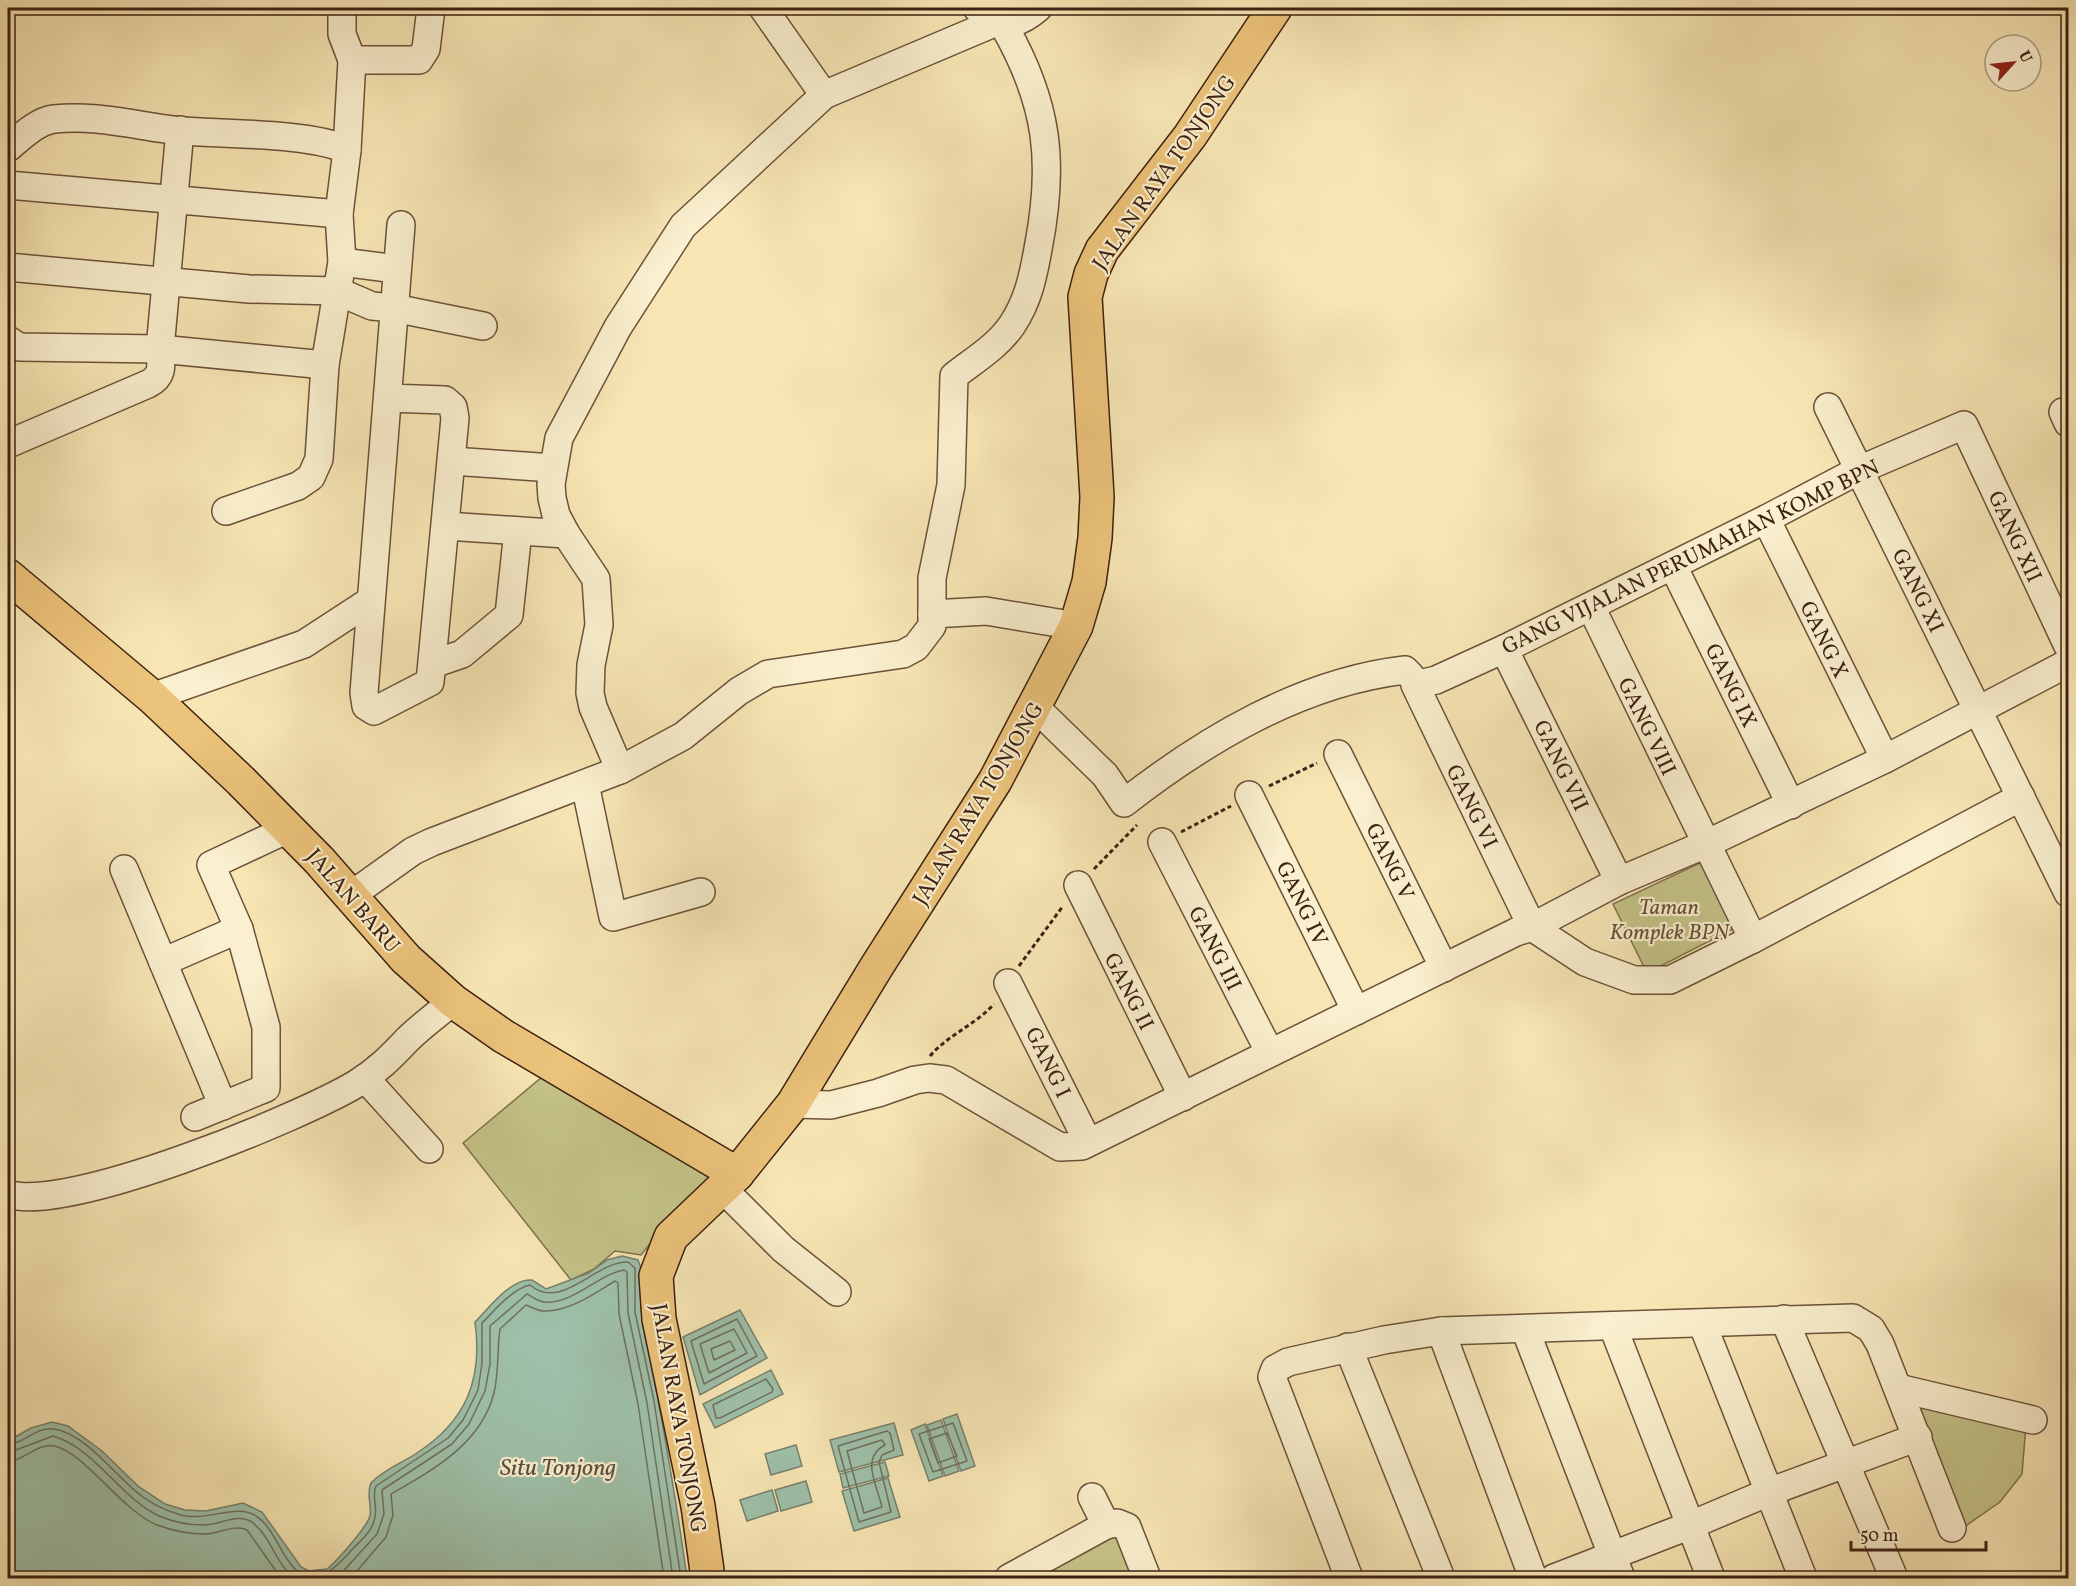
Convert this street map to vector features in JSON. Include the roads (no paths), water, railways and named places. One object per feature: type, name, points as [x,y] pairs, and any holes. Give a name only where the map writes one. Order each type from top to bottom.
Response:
[{"type":"main road","name":"JALAN RAYA TONJONG","points":[[708,1578],[698,1506],[659,1319],[656,1276],[671,1237],[730,1181],[793,1104],[877,966],[995,781],[1036,708],[1076,626],[1089,582],[1096,528],[1097,497],[1085,297],[1091,273],[1102,250],[1190,136],[1275,8]]},
{"type":"main road","name":"JALAN BARU","points":[[8,576],[152,698],[290,828],[406,959],[453,1001],[503,1036],[730,1181]]},
{"type":"street","points":[[226,511],[298,486],[311,477],[319,459],[325,365],[342,262],[339,214],[347,150],[352,60],[342,34],[342,8]]},
{"type":"street","points":[[352,60],[419,60],[426,49],[431,8]]},
{"type":"street","points":[[763,8],[824,95]]},
{"type":"street","points":[[620,770],[592,707],[590,693],[591,665],[599,625],[596,579],[566,534],[556,515],[552,498],[553,468],[559,438],[618,327],[683,226],[824,95],[992,19],[1018,21],[1038,8]]},
{"type":"street","points":[[350,896],[406,856],[432,842],[620,770],[682,736],[739,691],[768,674],[903,654],[916,647],[926,636],[932,626],[932,578],[951,485],[954,376],[994,345],[1011,327],[1029,295],[1047,197],[1048,168],[1042,118],[1019,55],[992,19]]},
{"type":"street","points":[[8,148],[28,131],[52,119],[117,121],[180,130],[290,139],[337,145],[347,150]]},
{"type":"street","points":[[8,444],[156,380],[162,372],[160,349],[180,130]]},
{"type":"street","points":[[8,185],[339,214]]},
{"type":"street","points":[[387,398],[445,400],[453,407],[455,418],[430,682],[374,711],[366,706],[364,693],[400,225]]},
{"type":"street","points":[[342,262],[396,269]]},
{"type":"street","points":[[8,267],[249,289],[337,291],[372,306],[394,308],[483,326]]},
{"type":"street","points":[[8,340],[19,347],[160,349],[325,365]]},
{"type":"street","name":"GANG XI","points":[[1828,407],[2068,893]]},
{"type":"street","name":"GANG VIJALAN PERUMAHAN KOMP BPN","points":[[1412,680],[1436,680],[1504,649],[1673,566],[1859,470],[1964,425]]},
{"type":"street","name":"GANG XII","points":[[1964,425],[2068,646]]},
{"type":"street","points":[[452,461],[553,468]]},
{"type":"street","name":"GANG X","points":[[1766,519],[1885,759]]},
{"type":"street","points":[[446,526],[566,534]]},
{"type":"street","points":[[433,664],[462,654],[510,615],[518,531]]},
{"type":"street","name":"GANG IX","points":[[1673,566],[1791,805]]},
{"type":"street","points":[[152,698],[304,644],[370,601]]},
{"type":"street","name":"GANG VIII","points":[[1591,607],[1753,939]]},
{"type":"street","points":[[932,614],[986,611],[1076,626]]},
{"type":"street","name":"GANG VII","points":[[1504,649],[1619,881]]},
{"type":"street","points":[[793,1104],[831,1105],[915,1080],[929,1078],[946,1080],[1060,1147],[1071,1148],[1183,1096],[1516,932],[1532,927],[1619,881],[1791,805],[1885,759],[2068,663]]},
{"type":"street","points":[[1036,708],[1106,775],[1130,814],[1166,770],[1212,743],[1312,692],[1375,673],[1405,670],[1412,680]]},
{"type":"street","name":"GANG VI","points":[[1412,680],[1532,927]]},
{"type":"street","name":"GANG V","points":[[1338,754],[1444,968]]},
{"type":"street","points":[[585,784],[613,917],[700,892]]},
{"type":"street","name":"GANG IV","points":[[1249,795],[1356,1011]]},
{"type":"street","points":[[1532,927],[1585,962],[1634,980],[1670,980],[1753,939],[2021,797]]},
{"type":"street","points":[[195,1117],[266,1088],[266,1027],[239,929],[211,865],[290,828]]},
{"type":"street","name":"GANG III","points":[[1162,842],[1270,1053]]},
{"type":"street","points":[[124,869],[223,1106]]},
{"type":"street","name":"GANG II","points":[[1077,885],[1183,1096]]},
{"type":"street","points":[[163,962],[239,929]]},
{"type":"street","name":"GANG I","points":[[1008,983],[1088,1142]]},
{"type":"street","points":[[8,1194],[35,1197],[120,1180],[269,1127],[365,1078],[393,1058],[408,1040],[453,1001]]},
{"type":"street","points":[[365,1078],[429,1149]]},
{"type":"street","points":[[730,1181],[783,1249],[837,1292]]},
{"type":"street","points":[[1349,1578],[1272,1377],[1275,1369],[1288,1362],[1348,1347],[1442,1331],[1853,1318],[1863,1322],[1880,1344],[1952,1528]]},
{"type":"street","points":[[1784,1319],[1894,1578]]},
{"type":"street","points":[[1702,1323],[1803,1578]]},
{"type":"street","points":[[1613,1327],[1711,1578]]},
{"type":"street","points":[[1525,1329],[1616,1568]]},
{"type":"street","points":[[1442,1331],[1533,1578]]},
{"type":"street","points":[[1348,1347],[1441,1578]]},
{"type":"street","points":[[1898,1388],[2033,1420]]},
{"type":"street","points":[[1554,1578],[1616,1568],[1691,1525],[1769,1492],[1918,1437]]},
{"type":"street","points":[[1092,1497],[1106,1525]]},
{"type":"street","points":[[1009,1578],[1106,1525],[1118,1523],[1127,1527],[1147,1578]]},
{"type":"water","name":"Situ Tonjong","points":[[622,1256],[638,1260],[640,1266],[642,1315],[687,1578],[8,1578],[8,1441],[31,1428],[52,1422],[68,1426],[102,1451],[138,1486],[165,1504],[185,1510],[206,1511],[243,1503],[262,1512],[301,1567],[309,1571],[327,1569],[351,1544],[368,1521],[371,1483],[381,1474],[434,1441],[459,1413],[473,1380],[477,1343],[475,1322],[516,1284],[532,1280],[546,1289],[589,1273],[607,1260]]},
{"type":"water","points":[[740,1310],[767,1358],[700,1395],[683,1337]]},
{"type":"water","points":[[771,1370],[783,1394],[715,1428],[703,1404]]},
{"type":"water","points":[[957,1414],[975,1466],[961,1471],[943,1419]]},
{"type":"water","points":[[941,1420],[959,1471],[945,1476],[927,1425]]},
{"type":"water","points":[[894,1423],[903,1455],[839,1472],[830,1440]]},
{"type":"water","points":[[925,1424],[943,1476],[929,1481],[911,1430]]},
{"type":"water","points":[[796,1445],[802,1466],[771,1475],[765,1454]]},
{"type":"water","points":[[885,1462],[889,1476],[843,1488],[840,1474]]},
{"type":"water","points":[[888,1478],[900,1517],[854,1531],[842,1491]]},
{"type":"water","points":[[806,1481],[812,1502],[781,1511],[775,1490]]},
{"type":"water","points":[[772,1490],[778,1511],[747,1521],[740,1500]]},
{"type":"park label","name":"Taman Komplek BPN","points":[[1669,918]]}]
